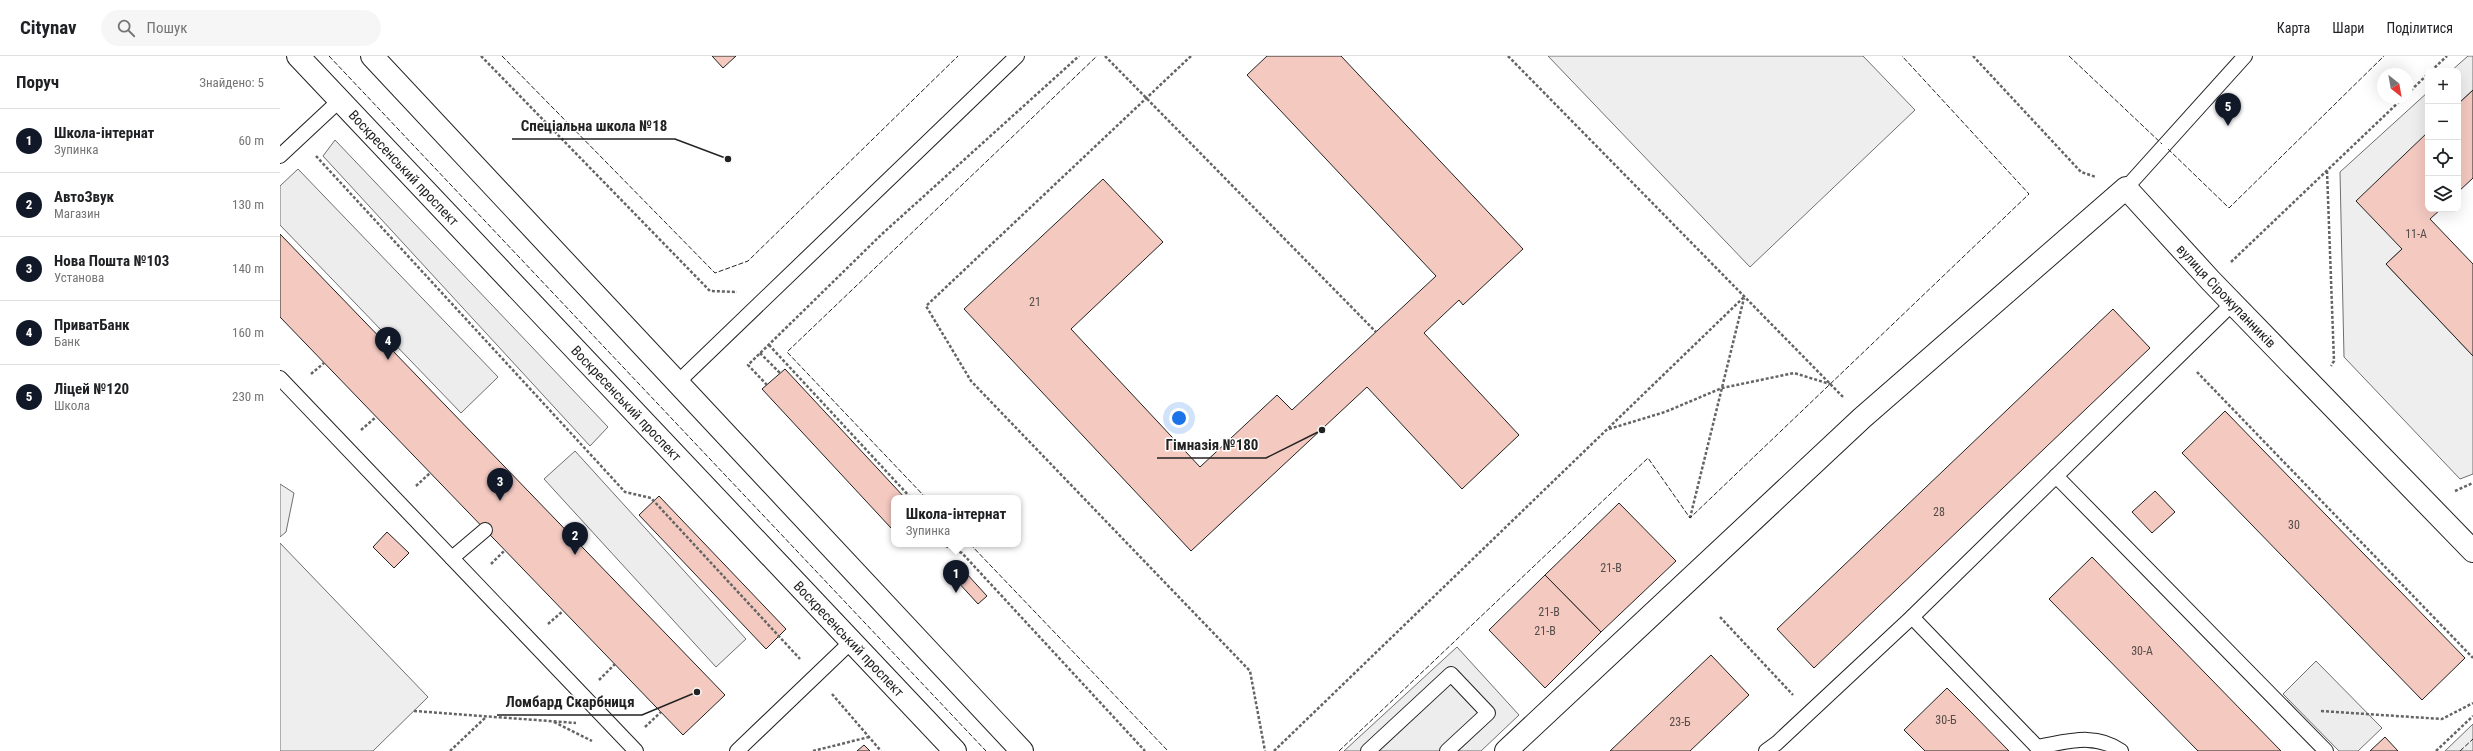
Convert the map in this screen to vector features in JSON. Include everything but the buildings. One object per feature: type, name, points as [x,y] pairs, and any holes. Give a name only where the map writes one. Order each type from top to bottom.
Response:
[{"type":"main road","name":"Воскресенський проспект","points":[[298,56],[955,751]]},
{"type":"main road","points":[[372,56],[1022,751]]},
{"type":"main road","points":[[1506,751],[1862,418],[2126,188]]},
{"type":"main road","name":"вулиця Сірожупанників","points":[[2126,188],[2232,303],[2473,550]]},
{"type":"lane","points":[[677,383],[1018,56]]},
{"type":"lane","points":[[2126,188],[2245,56]]},
{"type":"lane","points":[[280,156],[340,100]]},
{"type":"lane","points":[[1776,748],[1810,713],[1912,617],[2232,303]]},
{"type":"lane","points":[[280,378],[636,751]]},
{"type":"lane","points":[[2056,476],[2326,751]]},
{"type":"lane","points":[[452,558],[485,530]]},
{"type":"lane","points":[[1912,617],[2039,749],[2082,739],[2100,740],[2121,751]]},
{"type":"lane","points":[[737,751],[852,641]]},
{"type":"lane","points":[[1368,751],[1451,674],[1488,713],[1447,751]]},
{"type":"path","points":[[481,56],[710,291],[740,292]]},
{"type":"path","points":[[767,385],[748,364],[882,234],[1079,56]]},
{"type":"path","points":[[1105,56],[1376,332]]},
{"type":"path","points":[[1191,56],[926,306],[971,381],[1250,671],[1265,751]]},
{"type":"path","points":[[1508,56],[1862,418]]},
{"type":"path","points":[[1973,56],[2081,172],[2126,188]]},
{"type":"path","points":[[2434,68],[2447,56]]},
{"type":"path","points":[[2413,88],[2425,77]]},
{"type":"path","points":[[2211,281],[2397,104]]},
{"type":"path","points":[[299,138],[625,492],[651,498],[728,583],[816,676],[881,751]]},
{"type":"path","points":[[2320,394],[2334,361],[2326,171]]},
{"type":"path","points":[[1690,518],[1744,297]]},
{"type":"path","points":[[1274,751],[1744,297]]},
{"type":"path","points":[[769,345],[908,495]]},
{"type":"path","points":[[760,352],[780,373]]},
{"type":"path","points":[[2180,354],[2473,658]]},
{"type":"path","points":[[1608,429],[1665,412],[1722,388],[1794,373],[1830,384]]},
{"type":"path","points":[[2455,491],[2473,483]]},
{"type":"path","points":[[948,547],[962,553]]},
{"type":"path","points":[[957,547],[1145,751]]},
{"type":"path","points":[[1720,617],[1810,713]]},
{"type":"path","points":[[2284,708],[2442,719],[2473,703]]},
{"type":"path","points":[[414,711],[612,726]]},
{"type":"path","points":[[2436,751],[2473,716]]},
{"type":"path","points":[[450,751],[486,717]]},
{"type":"path","points":[[551,721],[596,743]]},
{"type":"path","points":[[813,751],[847,741],[869,737]]},
{"type":"shaded area","points":[[1548,56],[1863,56],[1915,110],[1750,267]]},
{"type":"shaded area","points":[[2468,56],[2473,56],[2473,90],[2461,101],[2461,68],[2454,68]]},
{"type":"shaded area","points":[[2425,95],[2425,146],[2402,249],[2386,264],[2473,356],[2473,474],[2460,479],[2344,357],[2340,172]]},
{"type":"shaded area","points":[[335,140],[608,427],[590,446],[323,156]]},
{"type":"shaded area","points":[[298,169],[498,377],[461,413],[280,225],[280,186]]},
{"type":"shaded area","points":[[575,451],[746,639],[716,667],[544,479]]},
{"type":"shaded area","points":[[280,484],[294,493],[286,532],[280,537]]},
{"type":"shaded area","points":[[280,543],[428,697],[373,751],[280,751]]},
{"type":"shaded area","points":[[1457,647],[1519,715],[1481,751],[1344,751]]},
{"type":"shaded area","points":[[2316,661],[2382,728],[2358,751],[2339,751],[2283,694]]},
{"type":"shaded area","points":[[2473,724],[2473,751],[2445,751]]},
{"type":"fence","points":[[329,56],[986,751]]},
{"type":"fence","points":[[502,56],[715,273],[748,261],[958,56]]},
{"type":"fence","points":[[923,495],[787,352],[1097,56]]},
{"type":"fence","points":[[1339,751],[1648,458],[1690,518],[2029,194],[1902,56]]},
{"type":"fence","points":[[2069,56],[2162,144]]},
{"type":"fence","points":[[2168,149],[2229,208],[2384,56]]},
{"type":"fence","points":[[973,547],[1168,751]]},
{"type":"fence","points":[[2460,751],[2473,739]]},
{"type":"place","name":"Ліцей №120","points":[[2228,126]]},
{"type":"place","name":"Спеціальна школа №18","points":[[728,159]]},
{"type":"place","name":"ПриватБанк","points":[[388,360]]},
{"type":"place","name":"Гімназія №180","points":[[1322,430]]},
{"type":"place","name":"Нова Пошта №103","points":[[500,501]]},
{"type":"place","name":"АвтоЗвук","points":[[575,555]]},
{"type":"place","name":"Школа-інтернат","points":[[956,593]]},
{"type":"place","name":"Ломбард Скарбниця","points":[[697,692]]}]
